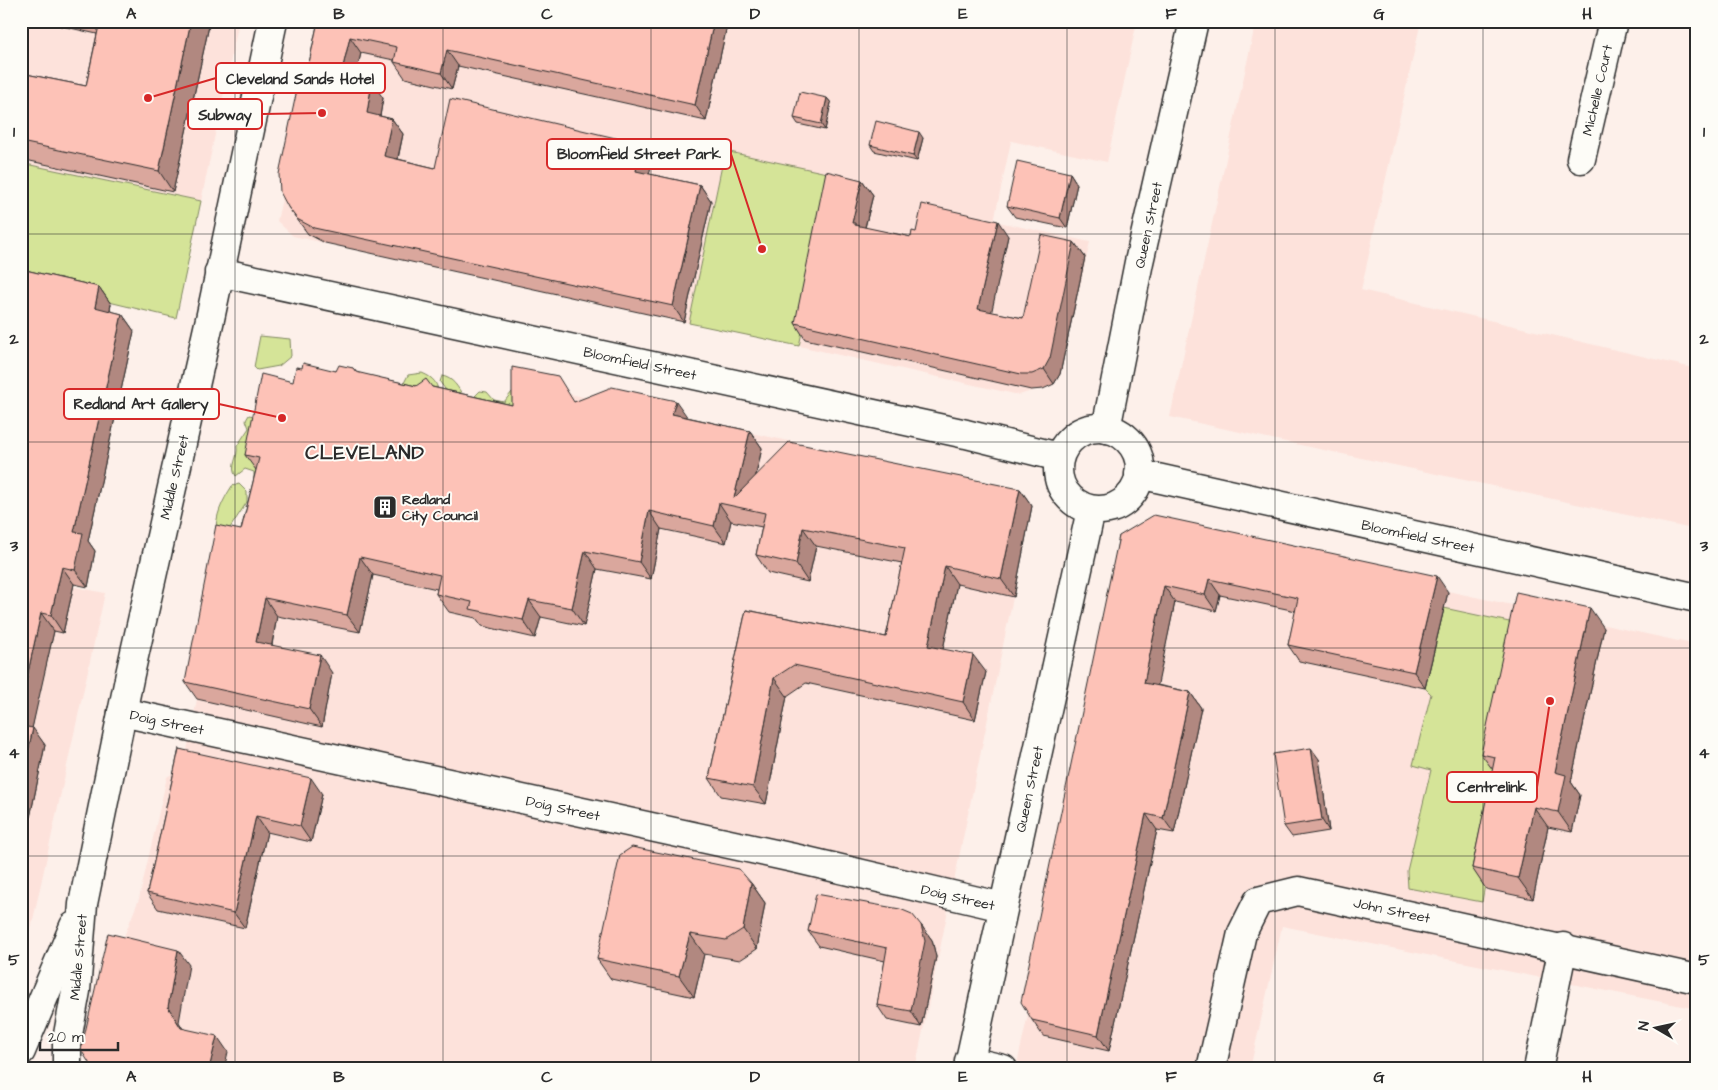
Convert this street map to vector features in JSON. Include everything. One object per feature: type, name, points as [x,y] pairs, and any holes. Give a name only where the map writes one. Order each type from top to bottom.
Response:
[{"type":"street","name":"Middle Street","points":[[67,1069],[67,1040],[76,991],[83,904],[122,712],[220,272],[273,21]]},
{"type":"street","name":"Queen Street","points":[[1106,429],[1140,262],[1194,21]]},
{"type":"street","name":"Michelle Court","points":[[1581,159],[1613,21]]},
{"type":"street","name":"Bloomfield Street","points":[[220,272],[956,432],[1060,457]]},
{"type":"street","points":[[1106,429],[1117,432],[1128,440],[1135,450],[1139,462],[1139,474],[1132,493],[1117,506],[1104,510],[1091,510],[1078,505],[1067,496],[1060,484],[1058,471],[1060,457],[1064,446],[1082,431],[1106,429]]},
{"type":"street","name":"Bloomfield Street","points":[[1139,474],[1697,598]]},
{"type":"street","name":"Queen Street","points":[[968,1065],[1091,510]]},
{"type":"street","name":"Doig Street","points":[[122,712],[798,858],[1003,907]]},
{"type":"street","name":"John Street","points":[[1211,1069],[1242,933],[1258,901],[1298,890],[1562,947],[1697,979]]},
{"type":"street","name":"Middle Street","points":[[21,1051],[30,1034],[83,904]]},
{"type":"street","points":[[1538,1069],[1562,947]]},
{"type":"street","points":[[968,1065],[1003,1069]]},
{"type":"shaded area","points":[[21,21],[239,21],[201,201],[21,163]]},
{"type":"shaded area","points":[[322,21],[1137,21],[1107,162],[1011,141],[994,221],[1090,242],[1060,374],[1054,384],[1019,395],[799,346],[836,176],[725,151],[689,323],[293,236],[277,221]]},
{"type":"shaded area","points":[[1256,21],[1421,21],[1361,290],[1697,369],[1697,530],[1170,417]]},
{"type":"shaded area","points":[[570,394],[1016,490],[1032,506],[915,1069],[94,1069],[119,949],[139,899],[167,777],[184,766],[197,699],[213,539],[453,593]]},
{"type":"shaded area","points":[[1165,530],[1697,645],[1697,1009],[1282,926],[1250,1069],[1016,1069],[1130,552]]},
{"type":"shaded area","points":[[21,576],[105,593],[31,929],[21,936]]},
{"type":"green space","points":[[725,151],[836,175],[799,346],[689,323]]},
{"type":"green space","points":[[21,163],[201,201],[176,318],[21,281]]},
{"type":"green space","points":[[260,336],[290,339],[291,356],[279,366],[257,370],[254,367]]},
{"type":"green space","points":[[422,373],[435,382],[439,397],[403,385],[408,375]]},
{"type":"green space","points":[[442,376],[452,381],[463,396],[472,399],[480,391],[487,392],[494,400],[504,402],[516,387],[525,423],[446,399],[445,389],[440,382]]},
{"type":"green space","points":[[249,415],[268,419],[254,484],[254,472],[245,469],[236,476],[233,469],[237,446],[249,428],[246,420]]},
{"type":"green space","points":[[239,484],[247,492],[247,502],[226,534],[216,535],[218,515],[222,503],[232,486]]},
{"type":"green space","points":[[1444,608],[1528,626],[1482,902],[1408,888],[1407,871],[1431,770],[1413,765],[1431,694],[1425,688]]},
{"type":"building","points":[[100,21],[191,21],[159,171],[21,142],[21,73],[86,86]]},
{"type":"building","points":[[318,21],[714,21],[695,105],[447,50],[441,73],[394,62],[397,47],[350,37],[341,75],[372,82],[367,113],[392,119],[384,156],[435,168],[450,99],[641,144],[636,171],[700,185],[673,306],[314,228],[297,219],[280,192],[279,174],[302,66],[308,68]]},
{"type":"building","points":[[800,92],[827,98],[821,124],[794,118]]},
{"type":"building","points":[[876,121],[919,132],[913,156],[870,145]]},
{"type":"building","points":[[1017,161],[1070,173],[1060,218],[1007,206]]},
{"type":"building","points":[[826,171],[862,180],[852,223],[855,223],[855,225],[911,237],[912,231],[916,232],[922,204],[998,221],[978,309],[1023,318],[1041,235],[1074,242],[1050,358],[1044,369],[1032,374],[1021,374],[795,323]]},
{"type":"building","points":[[21,269],[99,287],[95,307],[122,314],[74,532],[83,533],[75,570],[62,567],[51,615],[41,613],[21,704]]},
{"type":"building","points":[[303,363],[336,371],[339,365],[353,368],[356,372],[416,386],[426,379],[432,387],[512,405],[512,367],[558,376],[574,402],[612,387],[676,401],[672,414],[750,431],[734,498],[789,442],[1020,489],[1001,579],[945,566],[928,646],[973,655],[963,702],[794,665],[774,678],[753,787],[709,778],[746,610],[886,637],[905,548],[803,528],[796,564],[756,555],[765,513],[719,503],[714,526],[649,511],[639,562],[585,551],[572,608],[529,600],[523,620],[470,609],[472,602],[436,594],[440,575],[360,557],[347,615],[265,598],[256,642],[320,655],[309,709],[185,682],[216,525],[241,530],[259,458],[245,455],[261,374],[293,382],[296,367],[302,368]]},
{"type":"building","points":[[1154,515],[1437,576],[1414,672],[1288,645],[1298,598],[1209,579],[1205,595],[1164,586],[1144,683],[1190,692],[1163,818],[1146,814],[1098,1035],[1032,1020],[1021,1002],[1119,536]]},
{"type":"building","points":[[1516,592],[1590,608],[1555,772],[1566,775],[1558,812],[1534,807],[1518,878],[1472,868],[1495,757],[1481,754]]},
{"type":"building","points":[[21,726],[33,728],[21,784]]},
{"type":"building","points":[[1311,748],[1322,820],[1284,826],[1273,754]]},
{"type":"building","points":[[179,749],[311,778],[300,826],[256,816],[234,913],[147,893]]},
{"type":"building","points":[[632,847],[739,869],[751,883],[743,929],[726,940],[690,934],[679,976],[597,959],[620,855]]},
{"type":"building","points":[[816,894],[900,909],[912,914],[921,925],[925,941],[911,1011],[877,1005],[887,948],[808,931]]},
{"type":"building","points":[[108,933],[178,950],[168,1007],[181,1028],[217,1036],[209,1069],[93,1069],[81,1050]]},
{"type":"place","name":"Cleveland Sands Hotel","points":[[148,98]]},
{"type":"place","name":"Subway","points":[[322,113]]},
{"type":"place","name":"Bloomfield Street Park","points":[[762,249]]},
{"type":"place","name":"Redland Art Gallery","points":[[282,418]]},
{"type":"place","name":"Redland City Council","points":[[385,507]]},
{"type":"place","name":"Centrelink","points":[[1550,701]]},
{"type":"district","name":"CLEVELAND","points":[[365,452]]}]
